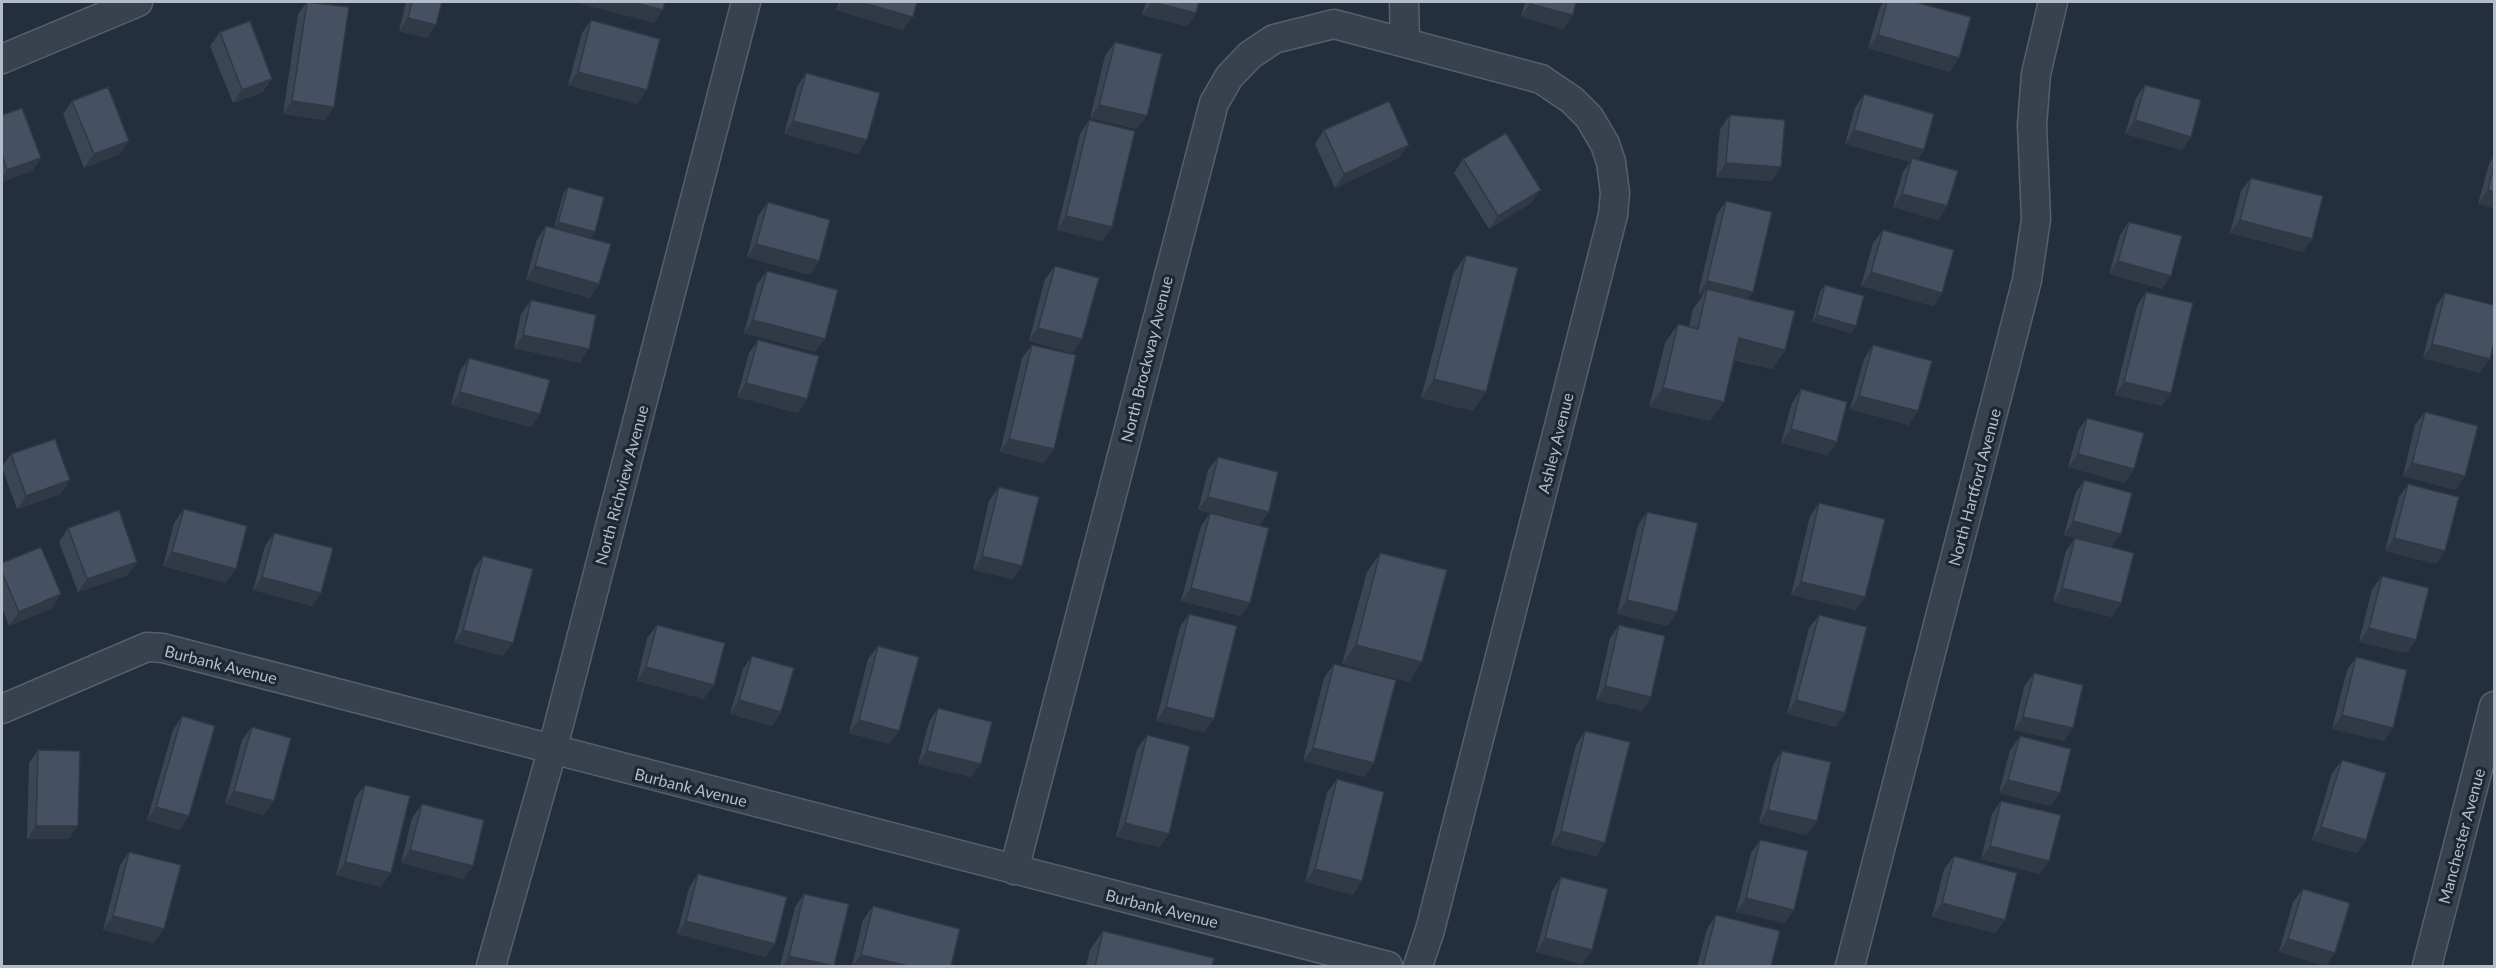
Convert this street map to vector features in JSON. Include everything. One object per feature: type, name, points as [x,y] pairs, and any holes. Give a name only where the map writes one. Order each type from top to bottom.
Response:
[{"type":"street","points":[[2,59],[138,2]]},
{"type":"street","name":"North Richview Avenue","points":[[491,966],[552,751],[746,2]]},
{"type":"street","points":[[1404,2],[1405,42]]},
{"type":"street","name":"North Hartford Avenue","points":[[1850,966],[2027,280],[2036,219],[2032,125],[2036,74],[2053,2]]},
{"type":"street","name":"North Brockway Avenue","points":[[1014,870],[1214,104],[1229,77],[1250,55],[1274,39],[1334,24],[1405,42]]},
{"type":"street","name":"Ashley Avenue","points":[[1405,42],[1541,80],[1572,100],[1590,117],[1605,144],[1611,162],[1615,194],[1613,215],[1433,919],[1418,966]]},
{"type":"street","name":"Burbank Avenue","points":[[2,709],[147,648],[162,648],[1388,966]]},
{"type":"street","name":"Manchester Avenue","points":[[2427,966],[2494,706]]},
{"type":"building","points":[[307,2],[349,7],[334,107],[292,101]]},
{"type":"building","points":[[412,2],[442,2],[436,25],[408,18]]},
{"type":"building","points":[[632,2],[665,2],[663,10]]},
{"type":"building","points":[[860,2],[917,2],[913,17]]},
{"type":"building","points":[[1152,2],[1199,2],[1196,13]]},
{"type":"building","points":[[1531,2],[1576,2],[1573,15],[1530,4]]},
{"type":"building","points":[[1887,2],[1915,2],[1971,17],[1959,58],[1878,35]]},
{"type":"building","points":[[591,20],[660,39],[647,90],[578,72]]},
{"type":"building","points":[[250,21],[272,79],[242,90],[220,32]]},
{"type":"building","points":[[1115,42],[1162,54],[1147,116],[1099,105]]},
{"type":"building","points":[[806,73],[880,93],[867,140],[793,121]]},
{"type":"building","points":[[2145,85],[2201,100],[2191,137],[2135,120]]},
{"type":"building","points":[[108,87],[129,141],[94,154],[72,101]]},
{"type":"building","points":[[1864,94],[1934,114],[1924,150],[1854,130]]},
{"type":"building","points":[[1389,101],[1409,145],[1344,174],[1324,130]]},
{"type":"building","points":[[22,108],[41,158],[7,170],[2,155],[2,115]]},
{"type":"building","points":[[1730,115],[1785,120],[1781,167],[1726,163]]},
{"type":"building","points":[[1089,120],[1135,131],[1112,227],[1066,216]]},
{"type":"building","points":[[1506,133],[1541,190],[1498,216],[1463,159]]},
{"type":"building","points":[[1912,158],[1958,171],[1947,206],[1902,194]]},
{"type":"building","points":[[2494,165],[2494,192],[2488,190]]},
{"type":"building","points":[[2251,178],[2323,196],[2312,239],[2240,220]]},
{"type":"building","points":[[568,187],[604,197],[595,232],[558,222]]},
{"type":"building","points":[[1726,201],[1772,212],[1753,292],[1707,281]]},
{"type":"building","points":[[768,202],[830,220],[819,261],[756,244]]},
{"type":"building","points":[[2129,222],[2182,236],[2171,276],[2118,261]]},
{"type":"building","points":[[546,226],[611,244],[599,284],[535,266]]},
{"type":"building","points":[[1883,230],[1954,250],[1942,293],[1871,272]]},
{"type":"building","points":[[1466,255],[1518,268],[1486,392],[1434,379]]},
{"type":"building","points":[[1055,266],[1099,278],[1082,339],[1038,328]]},
{"type":"building","points":[[767,271],[838,290],[825,339],[753,320]]},
{"type":"building","points":[[1825,285],[1864,296],[1856,326],[1817,315]]},
{"type":"building","points":[[1707,289],[1795,311],[1785,350],[1739,338],[1724,402],[1663,388],[1678,324],[1698,329]]},
{"type":"building","points":[[2146,292],[2193,303],[2171,393],[2124,382]]},
{"type":"building","points":[[2445,293],[2494,305],[2494,342],[2490,359],[2432,344]]},
{"type":"building","points":[[531,300],[596,315],[589,349],[523,335]]},
{"type":"building","points":[[758,340],[819,356],[807,399],[746,383]]},
{"type":"building","points":[[1032,345],[1076,355],[1054,449],[1009,439]]},
{"type":"building","points":[[1873,345],[1932,361],[1918,411],[1859,396]]},
{"type":"building","points":[[469,358],[550,380],[540,414],[460,392]]},
{"type":"building","points":[[1801,389],[1847,402],[1837,442],[1791,429]]},
{"type":"building","points":[[2425,412],[2478,426],[2465,476],[2412,463]]},
{"type":"building","points":[[2087,418],[2144,433],[2134,469],[2078,454]]},
{"type":"building","points":[[55,439],[70,480],[26,496],[11,454]]},
{"type":"building","points":[[1218,457],[1278,472],[1269,512],[1208,497]]},
{"type":"building","points":[[2084,480],[2132,493],[2121,534],[2073,521]]},
{"type":"building","points":[[2408,484],[2459,497],[2445,551],[2394,538]]},
{"type":"building","points":[[999,487],[1039,497],[1022,566],[982,556]]},
{"type":"building","points":[[1819,503],[1885,519],[1865,597],[1801,582]]},
{"type":"building","points":[[184,509],[247,526],[236,569],[172,552]]},
{"type":"building","points":[[119,510],[137,562],[87,579],[68,528]]},
{"type":"building","points":[[1647,512],[1698,523],[1677,612],[1627,600]]},
{"type":"building","points":[[1210,513],[1269,528],[1250,603],[1191,588]]},
{"type":"building","points":[[274,533],[333,548],[321,593],[262,577]]},
{"type":"building","points":[[2075,538],[2134,553],[2121,603],[2062,588]]},
{"type":"building","points":[[41,547],[61,594],[19,612],[2,572],[2,563]]},
{"type":"building","points":[[1380,553],[1447,570],[1422,662],[1356,645]]},
{"type":"building","points":[[483,556],[533,569],[513,643],[463,630]]},
{"type":"building","points":[[2382,576],[2429,588],[2416,640],[2369,628]]},
{"type":"building","points":[[1189,614],[1237,626],[1214,719],[1166,707]]},
{"type":"building","points":[[1819,615],[1867,627],[1845,713],[1796,700]]},
{"type":"building","points":[[657,625],[725,643],[714,685],[646,667]]},
{"type":"building","points":[[1619,625],[1665,636],[1651,697],[1605,686]]},
{"type":"building","points":[[878,646],[919,657],[899,731],[859,720]]},
{"type":"building","points":[[752,656],[794,668],[781,712],[739,700]]},
{"type":"building","points":[[2356,657],[2407,670],[2393,728],[2342,715]]},
{"type":"building","points":[[1334,664],[1396,680],[1374,763],[1313,748]]},
{"type":"building","points":[[2034,673],[2083,685],[2073,728],[2023,717]]},
{"type":"building","points":[[938,708],[992,722],[981,764],[927,751]]},
{"type":"building","points":[[182,716],[215,726],[189,816],[156,807]]},
{"type":"building","points":[[252,727],[291,738],[274,801],[234,791]]},
{"type":"building","points":[[1585,731],[1630,742],[1605,843],[1561,831]]},
{"type":"building","points":[[1147,735],[1190,746],[1169,834],[1125,823]]},
{"type":"building","points":[[2020,736],[2071,749],[2060,793],[2008,780]]},
{"type":"building","points":[[38,750],[80,751],[78,826],[36,826]]},
{"type":"building","points":[[1782,751],[1831,762],[1817,821],[1768,810]]},
{"type":"building","points":[[2342,760],[2386,773],[2366,840],[2321,827]]},
{"type":"building","points":[[1337,779],[1384,792],[1362,881],[1315,869]]},
{"type":"building","points":[[365,785],[410,796],[391,873],[345,862]]},
{"type":"building","points":[[2001,801],[2061,815],[2049,861],[1990,846]]},
{"type":"building","points":[[422,804],[484,820],[473,866],[410,850]]},
{"type":"building","points":[[1760,840],[1808,851],[1794,910],[1746,898]]},
{"type":"building","points":[[129,852],[181,865],[164,929],[113,916]]},
{"type":"building","points":[[1954,856],[2017,873],[2005,920],[1942,903]]},
{"type":"building","points":[[698,874],[787,897],[775,944],[686,921]]},
{"type":"building","points":[[1561,877],[1608,889],[1592,950],[1545,938]]},
{"type":"building","points":[[2303,889],[2350,903],[2335,953],[2288,939]]},
{"type":"building","points":[[804,894],[849,904],[834,966],[789,956]]},
{"type":"building","points":[[873,906],[960,929],[951,966],[909,966],[861,955]]},
{"type":"building","points":[[1716,915],[1780,931],[1771,966],[1703,966]]},
{"type":"building","points":[[1103,931],[1214,958],[1212,966],[1095,966]]}]
